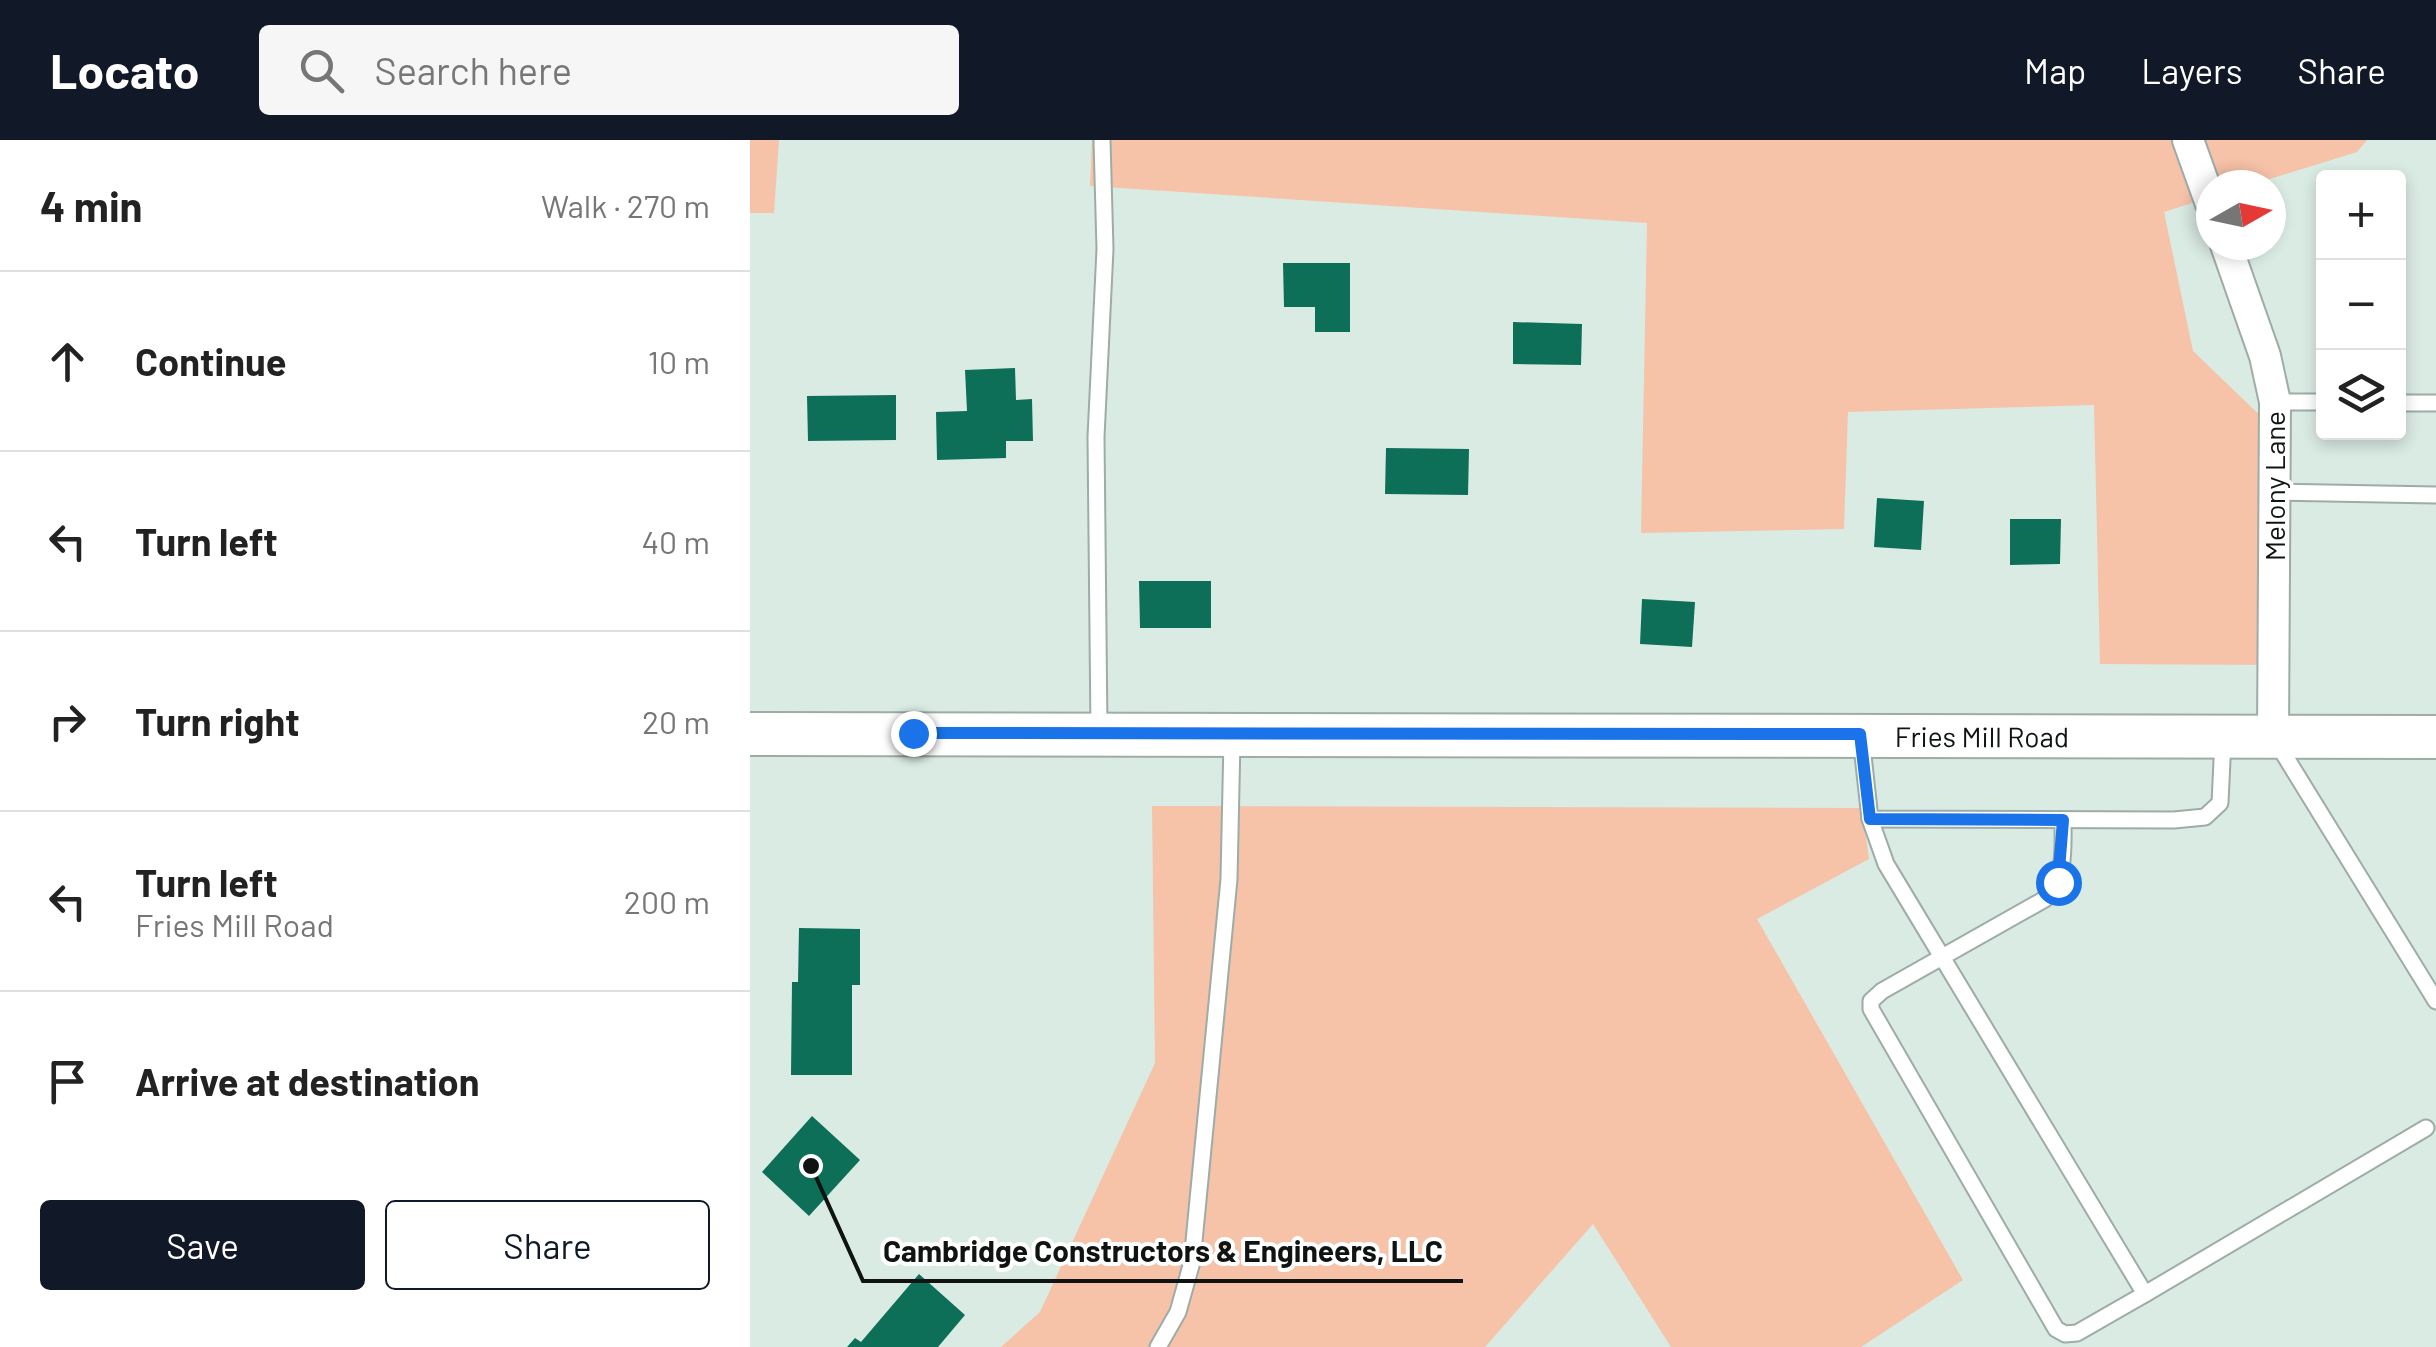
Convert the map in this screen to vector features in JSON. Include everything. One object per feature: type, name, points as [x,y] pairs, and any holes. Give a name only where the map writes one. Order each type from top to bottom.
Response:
[{"type":"main road","name":"Fries Mill Road","points":[[750,734],[2436,737]]},
{"type":"street","points":[[2188,140],[2199,170]]},
{"type":"street","name":"Melony Lane","points":[[2231,260],[2265,356],[2275,402],[2273,735]]},
{"type":"lane","points":[[1099,734],[1096,437],[1106,248],[1102,140]]},
{"type":"lane","points":[[2275,402],[2316,402]]},
{"type":"lane","points":[[2406,403],[2436,404]]},
{"type":"lane","points":[[2276,492],[2436,495]]},
{"type":"lane","points":[[1860,734],[1870,819],[1886,864],[2146,1294]]},
{"type":"lane","points":[[1158,1347],[1178,1312],[1192,1262],[1229,879],[1232,735]]},
{"type":"lane","points":[[2273,735],[2436,1001]]},
{"type":"lane","points":[[1870,819],[2204,817],[2220,803],[2223,736]]},
{"type":"lane","points":[[2063,820],[2061,870],[2053,891],[1875,996],[1871,1009],[2050,1321],[2065,1334],[2078,1332],[2146,1294],[2426,1128]]},
{"type":"shaded area","points":[[750,140],[779,140],[774,213],[750,213]]},
{"type":"shaded area","points":[[1092,140],[2367,140],[2357,152],[2286,174],[2286,170],[2196,170],[2196,202],[2164,212],[2193,351],[2272,427],[2270,665],[2100,664],[2094,405],[1848,412],[1844,529],[1641,533],[1647,223],[1090,186]]},
{"type":"shaded area","points":[[1152,806],[1862,808],[1869,859],[1757,919],[1963,1280],[1861,1347],[1671,1347],[1593,1224],[1485,1347],[1001,1347],[1040,1312],[1155,1063]]},
{"type":"building","points":[[1283,263],[1350,263],[1350,332],[1315,332],[1315,307],[1284,307]]},
{"type":"building","points":[[1513,322],[1582,324],[1581,365],[1513,364]]},
{"type":"building","points":[[1015,368],[1016,400],[1032,399],[1033,441],[1006,441],[1006,458],[937,460],[936,412],[967,411],[965,370]]},
{"type":"building","points":[[896,395],[896,440],[808,441],[807,396]]},
{"type":"building","points":[[1386,448],[1469,449],[1468,495],[1385,494]]},
{"type":"building","points":[[1877,498],[1924,501],[1921,550],[1874,547]]},
{"type":"building","points":[[2010,519],[2061,519],[2060,564],[2010,565]]},
{"type":"building","points":[[1139,581],[1211,581],[1211,628],[1140,628]]},
{"type":"building","points":[[1642,599],[1695,602],[1692,647],[1640,644]]},
{"type":"building","points":[[799,928],[860,929],[860,985],[852,985],[852,1075],[791,1075],[792,982],[798,982]]},
{"type":"building","points":[[812,1116],[860,1160],[809,1216],[762,1172]]},
{"type":"building","points":[[919,1274],[965,1315],[938,1347],[847,1347],[855,1338],[861,1342]]},
{"type":"place","name":"Cambridge Constructors & Engineers, LLC","points":[[811,1166]]},
{"type":"route","points":[[913,733],[1860,734],[1870,819],[2063,820],[2058,882]]}]
